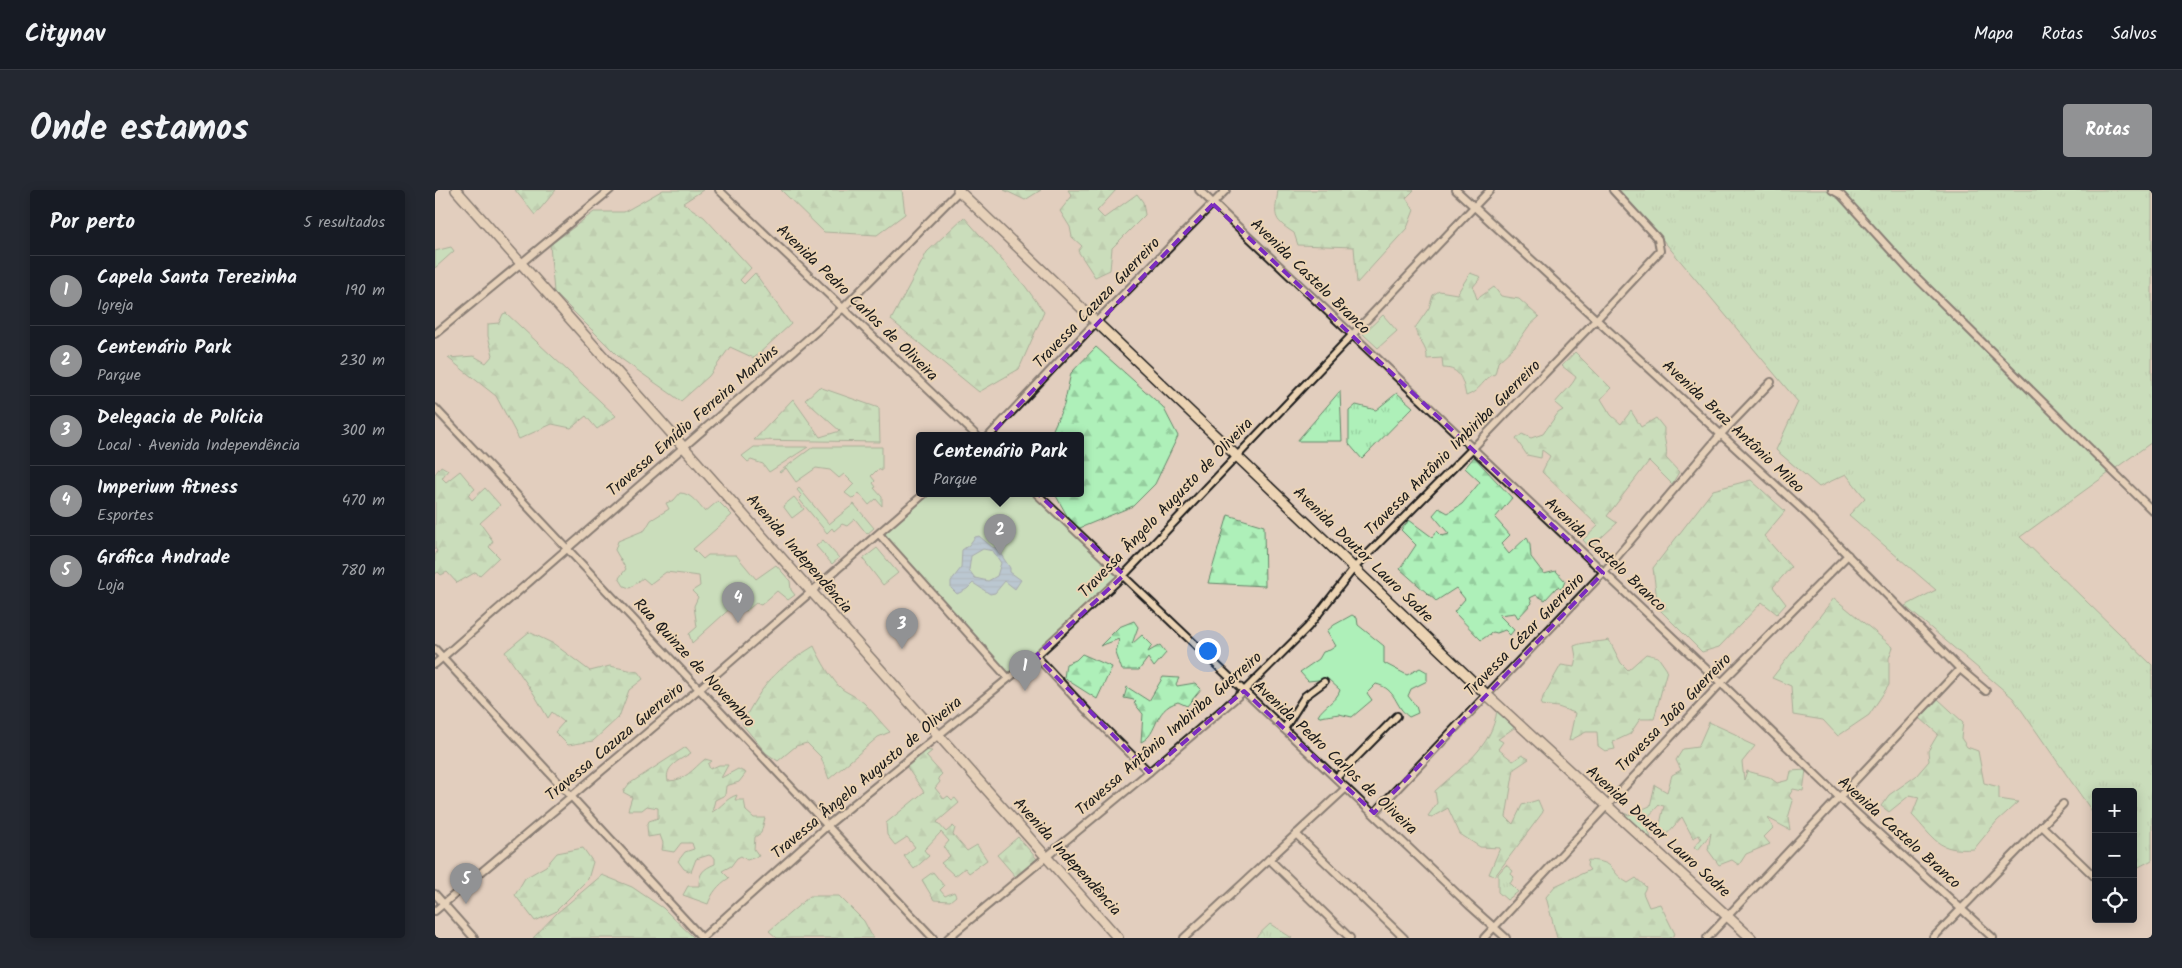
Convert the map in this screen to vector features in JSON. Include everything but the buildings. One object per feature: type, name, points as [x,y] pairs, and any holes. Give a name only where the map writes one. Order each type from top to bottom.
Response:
[{"type":"street","name":"Avenida Independência","points":[[456,190],[686,447],[940,735],[1045,858],[1118,938]]},
{"type":"street","points":[[435,334],[610,190]]},
{"type":"street","name":"Avenida Pedro Carlos de Oliveira","points":[[719,190],[973,432]]},
{"type":"street","name":"Travessa Emídio Ferreira Martins","points":[[435,664],[842,309],[959,190]]},
{"type":"street","name":"Avenida Doutor Lauro Sodre","points":[[959,190],[1487,695],[1751,938]]},
{"type":"street","name":"Avenida Castelo Branco","points":[[1199,190],[1721,683],[1840,798],[1993,938]]},
{"type":"street","name":"Travessa Cazuza Guerreiro","points":[[993,432],[1096,322],[1226,190]]},
{"type":"street","name":"Avenida Braz Antônio Mileo","points":[[1456,190],[1721,434],[1848,555],[1960,669],[1986,691]]},
{"type":"street","name":"Travessa Ângelo Augusto de Oliveira","points":[[702,938],[828,825],[1009,678],[1125,575],[1490,190]]},
{"type":"street","name":"Travessa Antônio Imbiriba Guerreiro","points":[[948,938],[1244,691],[1308,627],[1354,568],[1473,448],[1596,320],[1659,251],[1658,239],[1613,190]]},
{"type":"street","points":[[1832,190],[1841,196],[1907,268],[2152,510]]},
{"type":"street","name":"Travessa Cézar Guerreiro","points":[[1373,814],[1603,573],[1721,434],[1771,382]]},
{"type":"street","name":"Rua Quinze de Novembro","points":[[435,408],[933,938]]},
{"type":"street","name":"Travessa Cazuza Guerreiro","points":[[435,911],[699,688],[921,497]]},
{"type":"street","name":"Avenida Pedro Carlos de Oliveira","points":[[1040,497],[1125,575],[1373,814],[1506,938]]},
{"type":"street","points":[[879,534],[1009,678]]},
{"type":"street","name":"Travessa João Guerreiro","points":[[1484,938],[1721,683],[1848,555]]},
{"type":"street","points":[[435,649],[702,938]]},
{"type":"street","points":[[1035,656],[1149,772]]},
{"type":"street","points":[[1707,938],[1960,669]]},
{"type":"street","points":[[1283,728],[1305,696],[1324,682]]},
{"type":"street","points":[[1336,778],[1397,716]]},
{"type":"street","points":[[1185,938],[1346,788]]},
{"type":"street","points":[[1933,938],[2063,804]]},
{"type":"street","points":[[2042,826],[2092,874]]},
{"type":"street","points":[[1296,834],[1404,938]]},
{"type":"street","points":[[1269,859],[1350,938]]},
{"type":"street","points":[[435,894],[474,938]]},
{"type":"highlighted area","points":[[1213,204],[1603,573],[1374,813],[1244,691],[1149,772],[1036,656],[1124,575],[983,442]]},
{"type":"green space","points":[[515,190],[556,190],[535,215]]},
{"type":"green space","points":[[663,190],[703,190],[683,203],[704,217],[751,268],[740,280],[744,284],[755,273],[791,324],[754,358],[730,347],[709,376],[681,401],[620,358],[554,292],[550,245],[594,212],[624,212]]},
{"type":"green space","points":[[781,190],[902,190],[905,214],[877,235],[824,232]]},
{"type":"green space","points":[[1004,190],[1041,190],[1025,200]]},
{"type":"green space","points":[[1068,190],[1116,190],[1097,211],[1104,218],[1137,194],[1143,202],[1145,215],[1112,248],[1110,270],[1095,277],[1078,251],[1082,246],[1072,237],[1070,227],[1060,211],[1072,196]]},
{"type":"green space","points":[[1278,190],[1414,190],[1406,198],[1414,210],[1407,228],[1357,283],[1354,247],[1298,245],[1294,233],[1281,224],[1276,216]]},
{"type":"green space","points":[[1616,190],[2152,190],[2152,442],[2020,537],[2152,665],[2152,860],[2137,868],[2137,788],[2092,788],[2092,811],[2013,698],[1905,606],[1936,590],[1849,515],[1865,498],[1846,474],[1819,487],[1776,450],[1798,402],[1662,239]]},
{"type":"green space","points":[[964,217],[1025,286],[1044,312],[1019,369],[979,392],[891,320],[927,252]]},
{"type":"green space","points":[[451,247],[454,251],[435,268],[435,251]]},
{"type":"green space","points":[[1470,273],[1481,277],[1473,287],[1477,299],[1494,287],[1501,296],[1519,299],[1539,317],[1529,326],[1515,346],[1498,362],[1495,374],[1466,396],[1460,376],[1454,370],[1443,368],[1442,358],[1427,359],[1426,351],[1415,328],[1429,308],[1433,295],[1439,291],[1457,294]]},
{"type":"green space","points":[[506,313],[616,416],[597,429],[586,416],[571,428],[552,424],[519,439],[496,396],[448,358],[474,356],[486,363],[493,355],[488,336],[488,324],[499,323],[503,314]]},
{"type":"green space","points":[[1383,315],[1397,331],[1378,348],[1363,334]]},
{"type":"green space","points":[[1096,347],[1163,407],[1178,436],[1155,484],[1133,506],[1075,530],[1057,497],[1084,497],[1084,432],[1052,432],[1064,405],[1071,373]]},
{"type":"green space","points":[[1575,352],[1611,388],[1601,399],[1611,415],[1621,424],[1631,411],[1641,427],[1656,418],[1664,428],[1666,458],[1679,472],[1672,484],[1649,461],[1607,516],[1617,523],[1590,548],[1583,540],[1598,526],[1542,472],[1550,456],[1542,450],[1541,458],[1527,455],[1516,439],[1522,434],[1531,438],[1543,434],[1558,413],[1563,410],[1555,403],[1570,387],[1576,377],[1562,366]]},
{"type":"green space","points":[[819,387],[879,408],[880,442],[754,440],[793,399],[820,437],[840,431],[805,400]]},
{"type":"green space","points":[[1340,391],[1342,441],[1297,441]]},
{"type":"green space","points":[[1397,393],[1413,407],[1362,459],[1349,444],[1349,411],[1356,405],[1376,410]]},
{"type":"green space","points":[[754,447],[808,447],[769,472],[763,464],[751,460],[748,462],[742,456]]},
{"type":"green space","points":[[813,447],[882,447],[882,471],[878,469],[871,476],[875,481],[873,483],[876,487],[874,488],[882,497],[882,506],[876,499],[869,505],[859,493],[853,499],[845,493],[854,484],[844,474],[839,478],[830,470],[816,468],[796,482],[786,468],[779,472]]},
{"type":"green space","points":[[1474,457],[1512,498],[1495,518],[1510,535],[1501,544],[1509,554],[1527,537],[1531,557],[1544,574],[1556,571],[1565,581],[1562,589],[1557,587],[1545,600],[1536,595],[1530,598],[1532,603],[1518,618],[1515,613],[1499,615],[1514,630],[1510,635],[1505,630],[1497,633],[1493,632],[1481,640],[1454,612],[1465,599],[1456,588],[1436,601],[1400,569],[1416,545],[1401,530],[1409,520],[1432,537],[1437,531],[1442,536],[1449,534],[1433,515],[1439,508],[1448,513],[1462,504],[1480,482],[1465,468]]},
{"type":"green space","points":[[441,466],[448,470],[442,478],[446,482],[460,471],[475,489],[468,495],[472,500],[485,488],[500,505],[480,523],[493,541],[489,547],[499,557],[479,576],[476,572],[457,583],[447,572],[441,575],[438,572],[435,574],[435,556],[437,551],[435,548],[435,474]]},
{"type":"green space","points":[[1751,480],[1785,511],[1764,536],[1791,567],[1773,587],[1786,604],[1777,614],[1762,602],[1719,647],[1702,652],[1658,608],[1653,568],[1713,490]]},
{"type":"green space","points":[[799,488],[829,524],[854,504],[874,528],[867,534],[855,519],[847,526],[842,524],[834,531],[832,528],[827,533],[799,499],[802,496],[797,490]]},
{"type":"green space","points":[[680,493],[691,497],[705,512],[718,501],[732,515],[693,549],[703,559],[708,555],[736,555],[756,579],[776,565],[790,581],[791,590],[795,595],[788,600],[777,591],[761,605],[756,603],[746,611],[734,605],[692,643],[689,634],[697,627],[694,606],[698,597],[692,591],[700,586],[699,576],[666,572],[650,584],[643,578],[630,588],[624,586],[619,578],[626,569],[615,550],[618,541],[645,530],[651,520],[669,509],[666,503],[674,500]]},
{"type":"green space","points":[[794,497],[804,509],[792,518],[783,506]]},
{"type":"green space","points":[[926,497],[1036,497],[1121,576],[1009,674],[883,534]]},
{"type":"green space","points":[[1228,515],[1264,526],[1265,586],[1208,583]]},
{"type":"green space","points":[[823,540],[839,558],[832,564],[816,546]]},
{"type":"green space","points":[[877,548],[898,573],[883,585],[863,559]]},
{"type":"green space","points":[[1834,598],[1893,647],[1889,658],[1889,685],[1869,715],[1838,736],[1823,720],[1793,715],[1791,686],[1772,678]]},
{"type":"green space","points":[[1352,615],[1357,618],[1358,625],[1384,646],[1384,663],[1407,675],[1420,668],[1427,672],[1427,681],[1411,689],[1408,696],[1416,706],[1418,713],[1409,717],[1400,708],[1388,690],[1376,684],[1367,693],[1372,700],[1352,717],[1339,714],[1318,716],[1340,690],[1328,679],[1308,681],[1300,672],[1319,659],[1323,652],[1336,646],[1327,631]]},
{"type":"green space","points":[[1134,621],[1138,627],[1132,644],[1142,635],[1152,645],[1148,652],[1160,645],[1166,653],[1154,667],[1148,658],[1139,670],[1122,670],[1116,653],[1119,639],[1100,646],[1119,627]]},
{"type":"green space","points":[[529,632],[554,644],[590,671],[610,666],[638,672],[643,679],[629,690],[619,717],[593,741],[568,745],[555,732],[564,722],[552,712],[548,718],[505,652]]},
{"type":"green space","points":[[1609,640],[1621,663],[1628,670],[1646,654],[1658,657],[1667,670],[1654,719],[1640,719],[1630,734],[1613,742],[1615,749],[1605,751],[1598,746],[1597,732],[1586,732],[1569,741],[1575,713],[1558,707],[1541,705],[1543,697],[1561,665],[1574,667],[1576,657],[1574,646]]},
{"type":"green space","points":[[814,646],[836,683],[864,703],[890,732],[878,737],[829,779],[821,757],[807,743],[796,746],[778,761],[766,753],[742,724],[771,679],[789,663]]},
{"type":"green space","points":[[1082,654],[1112,667],[1097,699],[1064,678],[1066,664],[1076,660]]},
{"type":"green space","points":[[1163,677],[1179,678],[1177,686],[1195,683],[1201,689],[1187,706],[1178,702],[1164,710],[1151,734],[1141,742],[1143,714],[1134,703],[1136,702],[1134,700],[1124,698],[1127,687],[1149,701]]},
{"type":"green space","points":[[1938,699],[1963,722],[1961,738],[1967,747],[1978,751],[1984,783],[1999,787],[1999,799],[2018,802],[1997,821],[1974,849],[1944,846],[1932,837],[1912,815],[1919,797],[1910,795],[1889,812],[1881,806],[1889,795],[1916,776],[1929,761],[1928,751],[1938,734],[1920,718]]},
{"type":"green space","points":[[1497,710],[1514,728],[1498,739],[1503,742],[1498,749],[1513,761],[1522,755],[1529,759],[1514,769],[1506,817],[1513,824],[1522,805],[1538,800],[1543,812],[1495,876],[1489,874],[1500,848],[1480,847],[1460,834],[1448,808],[1432,817],[1428,816],[1437,803],[1435,791],[1465,765],[1482,746],[1494,723]]},
{"type":"green space","points":[[1709,722],[1755,746],[1742,762],[1744,780],[1747,771],[1769,777],[1777,783],[1789,780],[1791,771],[1806,770],[1803,791],[1793,789],[1789,796],[1793,801],[1788,818],[1790,830],[1768,818],[1773,828],[1764,837],[1770,844],[1746,854],[1739,865],[1732,860],[1719,865],[1708,850],[1711,833],[1698,850],[1694,847],[1701,839],[1699,835],[1693,838],[1682,817],[1666,835],[1659,829],[1664,806],[1659,805],[1645,820],[1652,841],[1620,812],[1629,815],[1650,806],[1655,785],[1667,792],[1672,775],[1681,770],[1676,760],[1683,749],[1698,747]]},
{"type":"green space","points":[[686,747],[691,753],[671,767],[668,771],[668,781],[684,777],[705,759],[712,761],[708,764],[710,769],[719,765],[728,765],[721,778],[738,769],[746,773],[739,782],[726,786],[725,795],[715,800],[712,812],[737,795],[735,800],[744,800],[746,811],[754,818],[765,818],[761,833],[755,837],[754,849],[759,856],[747,860],[741,856],[731,866],[722,871],[729,878],[711,896],[708,904],[683,895],[688,886],[699,886],[701,875],[707,868],[715,864],[715,858],[709,855],[696,859],[691,872],[684,869],[678,861],[685,852],[694,849],[692,843],[681,843],[674,852],[662,850],[663,843],[660,835],[648,837],[647,826],[649,821],[658,818],[658,808],[647,806],[642,810],[628,810],[632,797],[623,792],[629,784]]},
{"type":"green space","points":[[923,750],[932,751],[926,756],[942,774],[938,778],[940,782],[935,788],[944,799],[948,796],[952,800],[955,798],[959,803],[937,822],[946,832],[953,826],[955,828],[953,835],[967,851],[977,845],[987,860],[969,873],[965,868],[955,876],[941,863],[950,856],[944,847],[949,841],[941,832],[924,850],[929,856],[914,869],[904,856],[915,847],[907,837],[895,845],[887,835],[886,823],[924,792],[906,766]]},
{"type":"green space","points":[[1018,837],[1037,859],[1016,877],[997,855]]},
{"type":"green space","points":[[583,848],[593,862],[588,879],[555,912],[535,921],[515,895],[525,878],[546,866],[557,853]]},
{"type":"green space","points":[[1588,860],[1609,865],[1628,883],[1636,878],[1646,887],[1643,893],[1649,907],[1660,904],[1675,934],[1670,938],[1557,938],[1546,897],[1555,886],[1590,870],[1587,866]]},
{"type":"green space","points":[[1506,865],[1513,871],[1511,874],[1514,877],[1510,884],[1518,892],[1507,900],[1498,892],[1498,874]]},
{"type":"green space","points":[[933,872],[944,886],[940,890],[945,896],[954,892],[956,896],[950,901],[934,900],[922,880]]},
{"type":"green space","points":[[602,875],[632,887],[663,908],[694,938],[533,938],[557,913]]},
{"type":"green space","points":[[810,896],[839,896],[864,921],[873,938],[777,938],[769,931]]},
{"type":"green space","points":[[1270,924],[1292,938],[1255,938]]},
{"type":"water","points":[[979,536],[992,547],[1001,549],[1000,553],[1010,568],[1010,572],[1021,580],[1015,589],[1005,581],[995,593],[990,594],[973,583],[967,589],[957,594],[951,588],[951,581],[961,568],[962,550],[975,537]],"holes":[[[983,549],[993,551],[1001,563],[997,576],[988,581],[975,578],[969,570],[971,556]]]},
{"type":"place","name":"Centenário Park","points":[[1000,555]]},
{"type":"place","name":"Imperium fitness","points":[[738,623]]},
{"type":"place","name":"Delegacia de Polícia","points":[[902,649]]},
{"type":"place","name":"Capela Santa Terezinha","points":[[1025,691]]},
{"type":"place","name":"Gráfica Andrade","points":[[466,904]]}]
